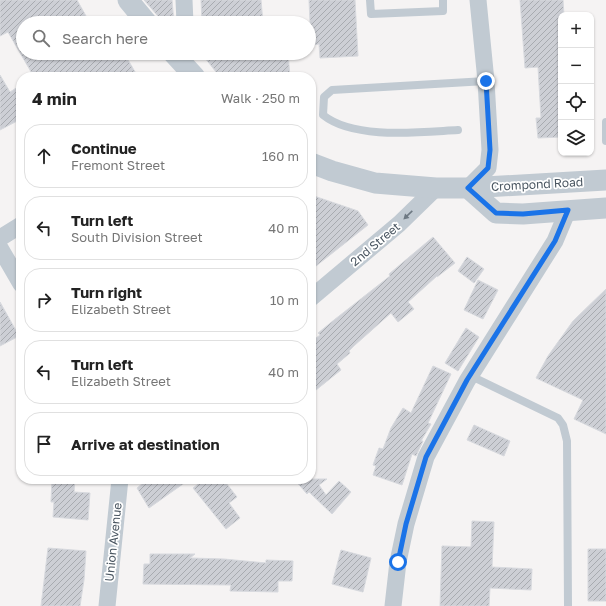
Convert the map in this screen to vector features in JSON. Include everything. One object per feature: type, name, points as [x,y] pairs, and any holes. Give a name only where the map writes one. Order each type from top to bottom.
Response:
[{"type":"street","points":[[128,0],[141,16]]},
{"type":"street","points":[[184,0],[185,16]]},
{"type":"street","points":[[478,0],[486,81],[490,150],[488,168],[468,188],[496,213],[523,214],[606,208]]},
{"type":"street","name":"Crompond Road","points":[[316,165],[375,183],[436,188],[468,188],[606,180]]},
{"type":"street","name":"2nd Street","points":[[316,294],[399,224],[436,188]]},
{"type":"street","points":[[393,606],[398,562],[406,524],[426,457],[470,376],[555,241],[568,210]]},
{"type":"street","points":[[0,238],[16,228]]},
{"type":"street","points":[[0,248],[16,275]]},
{"type":"street","name":"Union Avenue","points":[[107,606],[119,484]]},
{"type":"lane","points":[[370,0],[371,14],[443,11],[443,0]]},
{"type":"lane","points":[[458,130],[392,134],[356,129],[332,122],[323,116],[324,97],[332,90],[486,81]]},
{"type":"lane","points":[[606,122],[606,141]]},
{"type":"lane","points":[[470,376],[558,418],[563,425],[567,441],[568,606]]},
{"type":"building","points":[[0,0],[77,0],[86,16],[16,16],[16,46],[8,32],[0,36]]},
{"type":"building","points":[[144,0],[172,0],[173,16],[158,16]]},
{"type":"building","points":[[201,0],[261,0],[262,16],[202,16]]},
{"type":"building","points":[[309,0],[355,0],[358,56],[320,58],[319,44],[316,44],[316,16],[310,16]]},
{"type":"building","points":[[520,0],[563,0],[564,12],[558,12],[558,137],[538,138],[536,118],[541,118],[538,67],[525,68]]},
{"type":"building","points":[[24,60],[128,60],[135,72],[31,72]]},
{"type":"building","points":[[207,60],[289,60],[290,72],[216,72]]},
{"type":"building","points":[[0,75],[10,92],[16,88],[16,122],[0,130]]},
{"type":"building","points":[[316,197],[358,211],[368,225],[316,266]]},
{"type":"building","points":[[433,237],[455,263],[437,276],[408,302],[414,309],[398,322],[391,313],[355,345],[349,351],[350,353],[337,364],[341,370],[316,390],[316,338],[320,335],[318,333],[390,276],[389,274]]},
{"type":"building","points":[[467,257],[484,269],[474,283],[458,271]]},
{"type":"building","points":[[478,280],[498,290],[483,319],[464,310]]},
{"type":"building","points":[[606,289],[606,434],[574,419],[583,400],[536,378],[548,356],[573,321]]},
{"type":"building","points":[[0,302],[16,331],[16,338],[0,346]]},
{"type":"building","points":[[466,328],[479,337],[458,371],[445,363]]},
{"type":"building","points":[[433,366],[451,374],[428,423],[431,424],[421,441],[423,441],[416,456],[412,454],[402,485],[373,475],[376,466],[373,465],[379,448],[383,449],[391,428],[403,408],[411,413]]},
{"type":"building","points":[[474,425],[510,441],[504,456],[467,440]]},
{"type":"building","points":[[316,479],[327,479],[319,485],[326,495],[339,481],[351,492],[332,514],[309,492],[307,494],[298,484],[316,484]]},
{"type":"building","points":[[52,484],[75,484],[74,492],[90,493],[88,520],[53,517],[54,502],[51,502]]},
{"type":"building","points":[[142,484],[183,484],[149,508],[137,488]]},
{"type":"building","points":[[198,484],[227,484],[237,497],[229,503],[240,518],[226,529],[193,488]]},
{"type":"building","points":[[472,521],[494,522],[492,567],[532,569],[531,590],[490,588],[489,606],[440,606],[442,546],[471,547]]},
{"type":"building","points":[[48,548],[86,551],[80,606],[41,606]]},
{"type":"building","points":[[588,549],[606,549],[606,601],[588,601]]},
{"type":"building","points":[[341,550],[371,558],[363,592],[332,584]]},
{"type":"building","points":[[150,554],[195,554],[190,558],[224,559],[266,563],[266,560],[293,561],[292,581],[278,581],[278,592],[230,591],[231,585],[143,584],[144,564],[150,564]]},
{"type":"route","points":[[398,562],[406,524],[426,457],[467,380],[555,241],[568,210],[523,214],[496,213],[468,188],[488,168],[490,150],[486,81]]}]
